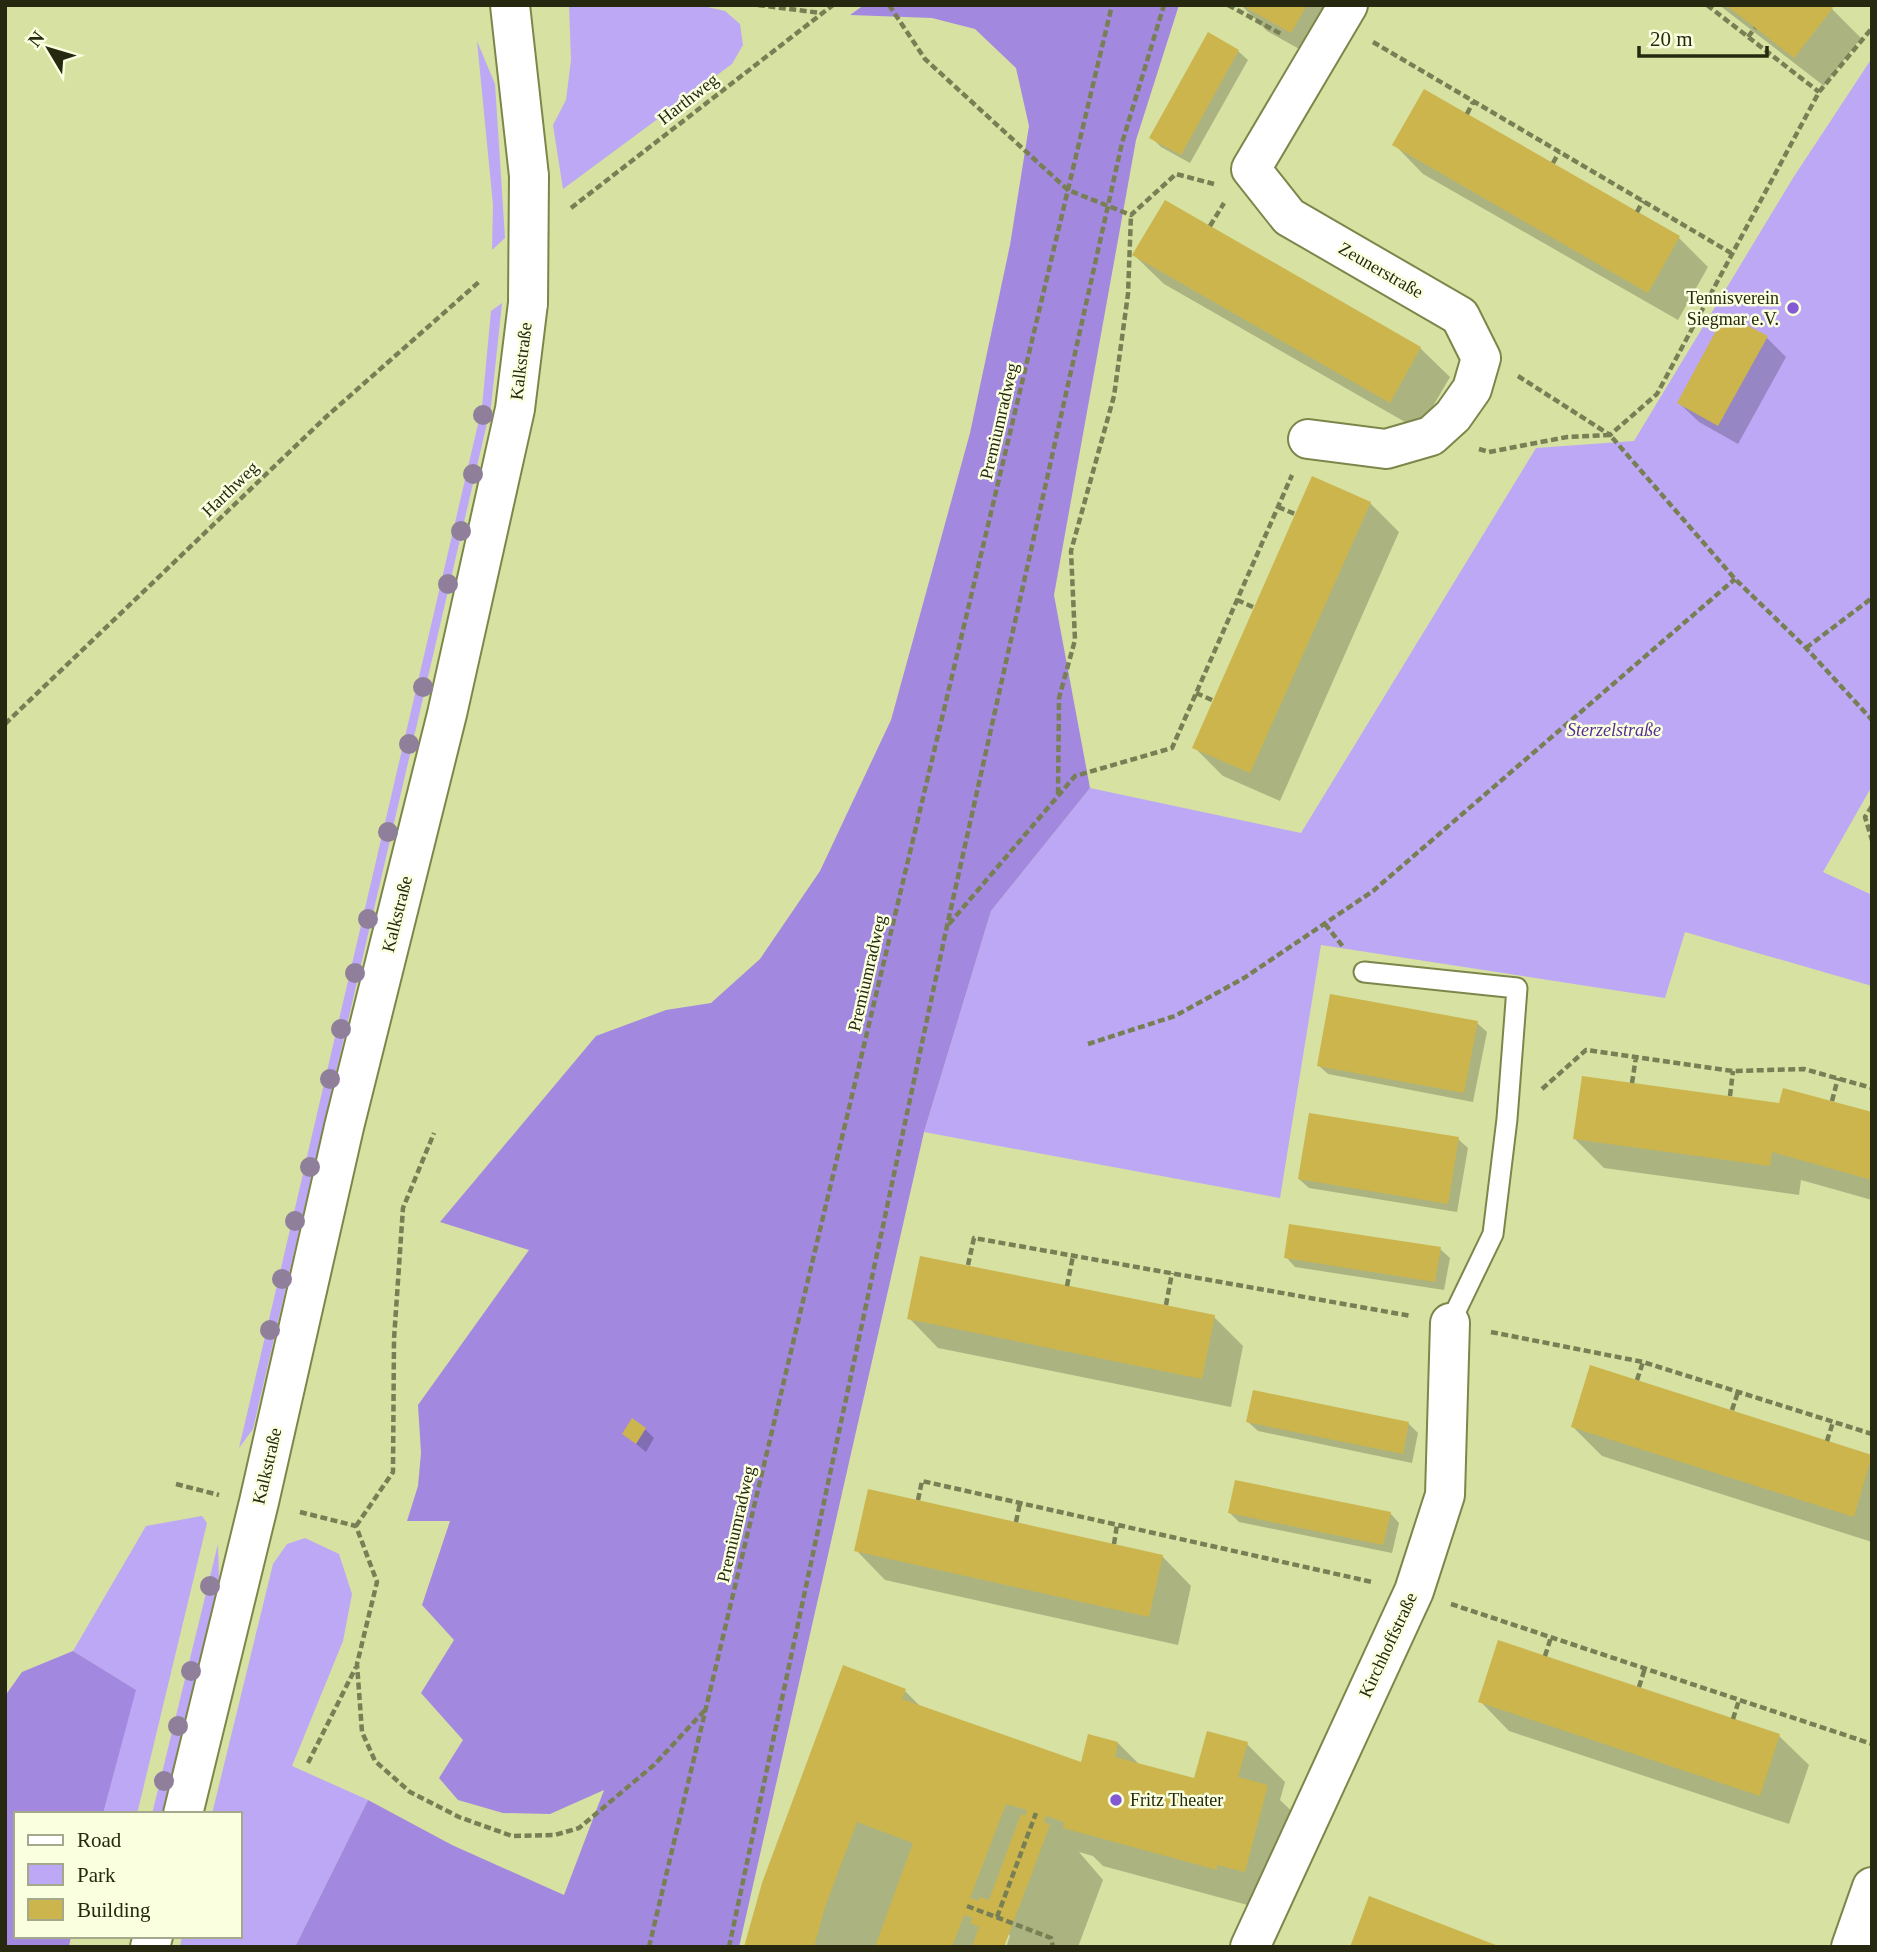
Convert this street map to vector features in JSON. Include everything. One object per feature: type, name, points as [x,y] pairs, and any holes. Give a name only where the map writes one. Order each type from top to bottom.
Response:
[{"type":"main road","name":"Kalkstraße","points":[[183,1812],[344,1127],[474,595],[515,409],[528,303],[529,176],[510,5]]},
{"type":"main road","name":"Zeunerstraße","points":[[1343,13],[1251,169],[1289,217],[1460,316],[1479,350]]},
{"type":"main road","points":[[1308,439],[1386,449],[1431,436],[1453,416],[1472,389],[1481,358],[1479,350]]},
{"type":"main road","name":"Kirchhoffstraße","points":[[1250,1947],[1414,1591],[1445,1495],[1450,1324]]},
{"type":"main road","points":[[1851,1947],[1872,1887]]},
{"type":"lane","points":[[1364,972],[1517,988],[1507,1119],[1493,1234],[1450,1324]]},
{"type":"path","points":[[758,5],[821,13]]},
{"type":"path","name":"Harthweg","points":[[561,216],[833,5]]},
{"type":"path","points":[[889,5],[925,59],[1068,190],[1131,215]]},
{"type":"path","name":"Premiumradweg","points":[[649,1947],[1112,5]]},
{"type":"path","points":[[729,1947],[947,926],[1108,205],[1122,143],[1164,5]]},
{"type":"path","points":[[1228,5],[1318,54]]},
{"type":"path","points":[[1707,5],[1819,92]]},
{"type":"path","points":[[1343,13],[1474,102],[1731,253]]},
{"type":"path","points":[[1748,37],[1755,28]]},
{"type":"path","points":[[1431,436],[1489,452],[1567,437],[1610,435],[1657,394],[1819,92],[1872,28]]},
{"type":"path","points":[[1467,114],[1474,102]]},
{"type":"path","points":[[1552,163],[1559,152]]},
{"type":"path","points":[[1059,795],[1059,698],[1074,640],[1071,551],[1114,396],[1128,295],[1131,215],[1177,174],[1220,186]]},
{"type":"path","points":[[1637,212],[1643,201]]},
{"type":"path","name":"Harthweg","points":[[5,724],[327,416],[480,281]]},
{"type":"path","points":[[1479,350],[1610,435],[1735,579],[1806,648],[1872,720]]},
{"type":"path","points":[[947,926],[1075,776],[1172,748],[1308,439]]},
{"type":"path","points":[[1278,507],[1295,514]]},
{"type":"path","points":[[1088,1044],[1174,1016],[1244,978],[1373,891],[1735,579]]},
{"type":"path","points":[[1806,648],[1872,598]]},
{"type":"path","points":[[1237,600],[1254,607]]},
{"type":"path","points":[[1196,693],[1212,700]]},
{"type":"path","points":[[1872,806],[1865,817],[1872,839]]},
{"type":"path","points":[[1507,1119],[1586,1051],[1733,1071],[1804,1069],[1872,1088]]},
{"type":"path","points":[[1632,1083],[1636,1057]]},
{"type":"path","points":[[1730,1096],[1733,1071]]},
{"type":"path","points":[[1832,1101],[1838,1079]]},
{"type":"path","points":[[356,1526],[393,1472],[394,1339],[403,1208],[434,1133]]},
{"type":"path","points":[[968,1265],[974,1238],[1450,1324],[1643,1362],[1872,1434]]},
{"type":"path","points":[[1067,1286],[1073,1256]]},
{"type":"path","points":[[1166,1305],[1172,1273]]},
{"type":"path","points":[[1637,1380],[1643,1362]]},
{"type":"path","points":[[1732,1410],[1738,1392]]},
{"type":"path","points":[[1827,1441],[1833,1422]]},
{"type":"path","points":[[918,1500],[922,1481],[1414,1591],[1872,1744]]},
{"type":"path","points":[[258,1502],[356,1526]]},
{"type":"path","points":[[1016,1522],[1020,1503]]},
{"type":"path","points":[[1114,1544],[1117,1525]]},
{"type":"path","points":[[308,1763],[357,1664],[377,1582],[356,1526]]},
{"type":"path","points":[[1545,1656],[1552,1637]]},
{"type":"path","points":[[357,1664],[362,1732],[375,1761],[410,1792],[459,1817],[512,1836],[555,1835],[579,1828],[654,1765],[706,1709]]},
{"type":"path","points":[[1639,1687],[1645,1668]]},
{"type":"path","points":[[1733,1718],[1739,1700]]},
{"type":"path","points":[[997,1917],[1036,1813]]},
{"type":"path","points":[[967,1906],[1051,1938],[1054,1947]]},
{"type":"green space","points":[[569,5],[698,5],[725,11],[740,24],[743,45],[732,64],[563,189],[553,125],[566,100],[571,60]]},
{"type":"green space","points":[[477,41],[495,84],[505,238],[492,250],[493,205]]},
{"type":"green space","name":"Sterzelstraße","points":[[1872,58],[1872,786],[1823,872],[1872,895],[1872,986],[1685,932],[1665,998],[1321,945],[1280,1198],[924,1132],[991,911],[1090,788],[1301,833],[1536,448],[1634,441],[1793,178]]},
{"type":"green space","points":[[502,303],[491,406],[253,1429],[239,1448],[482,407],[491,311]]},
{"type":"green space","points":[[202,1516],[207,1523],[137,1812],[104,1812],[135,1690],[73,1651],[146,1526]]},
{"type":"green space","points":[[305,1538],[339,1554],[352,1594],[343,1641],[292,1766],[368,1800],[295,1947],[180,1947],[182,1938],[242,1938],[242,1812],[212,1812],[273,1564],[287,1544]]},
{"type":"green space","points":[[218,1544],[219,1580],[162,1812],[152,1812]]},
{"type":"shaded area","points":[[864,5],[1179,5],[1136,140],[1054,595],[1090,788],[991,911],[924,1132],[739,1947],[295,1947],[368,1800],[452,1845],[564,1895],[604,1790],[550,1814],[503,1813],[458,1800],[439,1778],[463,1740],[421,1693],[454,1640],[422,1605],[450,1521],[407,1521],[418,1486],[421,1453],[418,1405],[529,1250],[440,1222],[596,1036],[666,1010],[711,1003],[760,959],[820,871],[891,720],[970,433],[1010,245],[1029,126],[1016,68],[975,29],[932,18],[850,15]]},
{"type":"shaded area","points":[[73,1651],[136,1690],[104,1812],[14,1812],[14,1938],[71,1938],[69,1947],[5,1947],[5,1696],[22,1672]]},
{"type":"building","points":[[1241,5],[1307,5],[1291,33]]},
{"type":"building","points":[[1726,5],[1830,5],[1833,8],[1794,58]]},
{"type":"building","points":[[1208,32],[1239,50],[1181,155],[1149,138]]},
{"type":"building","points":[[1424,89],[1680,236],[1648,293],[1392,145]]},
{"type":"building","points":[[1165,200],[1421,347],[1390,403],[1132,255]]},
{"type":"building","points":[[1725,314],[1768,336],[1718,426],[1677,403]]},
{"type":"building","points":[[1312,476],[1371,502],[1250,773],[1192,748]]},
{"type":"building","points":[[1330,994],[1478,1021],[1464,1093],[1317,1066]]},
{"type":"building","points":[[1582,1076],[1779,1103],[1783,1088],[1872,1112],[1872,1180],[1772,1152],[1770,1166],[1573,1139]]},
{"type":"building","points":[[1309,1113],[1459,1137],[1448,1204],[1298,1179]]},
{"type":"building","points":[[1289,1224],[1441,1247],[1435,1282],[1284,1258]]},
{"type":"building","points":[[920,1256],[1215,1315],[1202,1379],[907,1319]]},
{"type":"building","points":[[1590,1365],[1872,1455],[1854,1517],[1571,1427]]},
{"type":"building","points":[[1253,1390],[1409,1422],[1403,1454],[1246,1422]]},
{"type":"building","points":[[632,1418],[646,1428],[636,1444],[622,1434]]},
{"type":"building","points":[[1235,1480],[1391,1512],[1383,1545],[1228,1513]]},
{"type":"building","points":[[868,1489],[1163,1555],[1149,1617],[854,1551]]},
{"type":"building","points":[[1498,1640],[1780,1734],[1760,1796],[1478,1702]]},
{"type":"building","points":[[843,1665],[906,1689],[902,1699],[1081,1762],[1088,1734],[1118,1742],[1115,1757],[1194,1778],[1207,1731],[1248,1742],[1238,1777],[1268,1785],[1245,1872],[1217,1865],[1217,1870],[1063,1828],[1064,1822],[1046,1816],[1044,1822],[1050,1825],[1004,1947],[972,1947],[979,1927],[970,1923],[973,1918],[964,1915],[952,1947],[875,1947],[913,1843],[857,1822],[825,1907],[814,1947],[744,1947],[762,1883]],"holes":[[[1006,1804],[1027,1810],[1025,1816],[1021,1814],[989,1900],[980,1897],[978,1901],[970,1898]]]},
{"type":"building","points":[[1369,1896],[1501,1947],[1350,1947]]},
{"type":"place","name":"Tennisverein Siegmar e.V.","points":[[1793,308]]},
{"type":"place","name":"Fritz Theater","points":[[1116,1800]]}]
